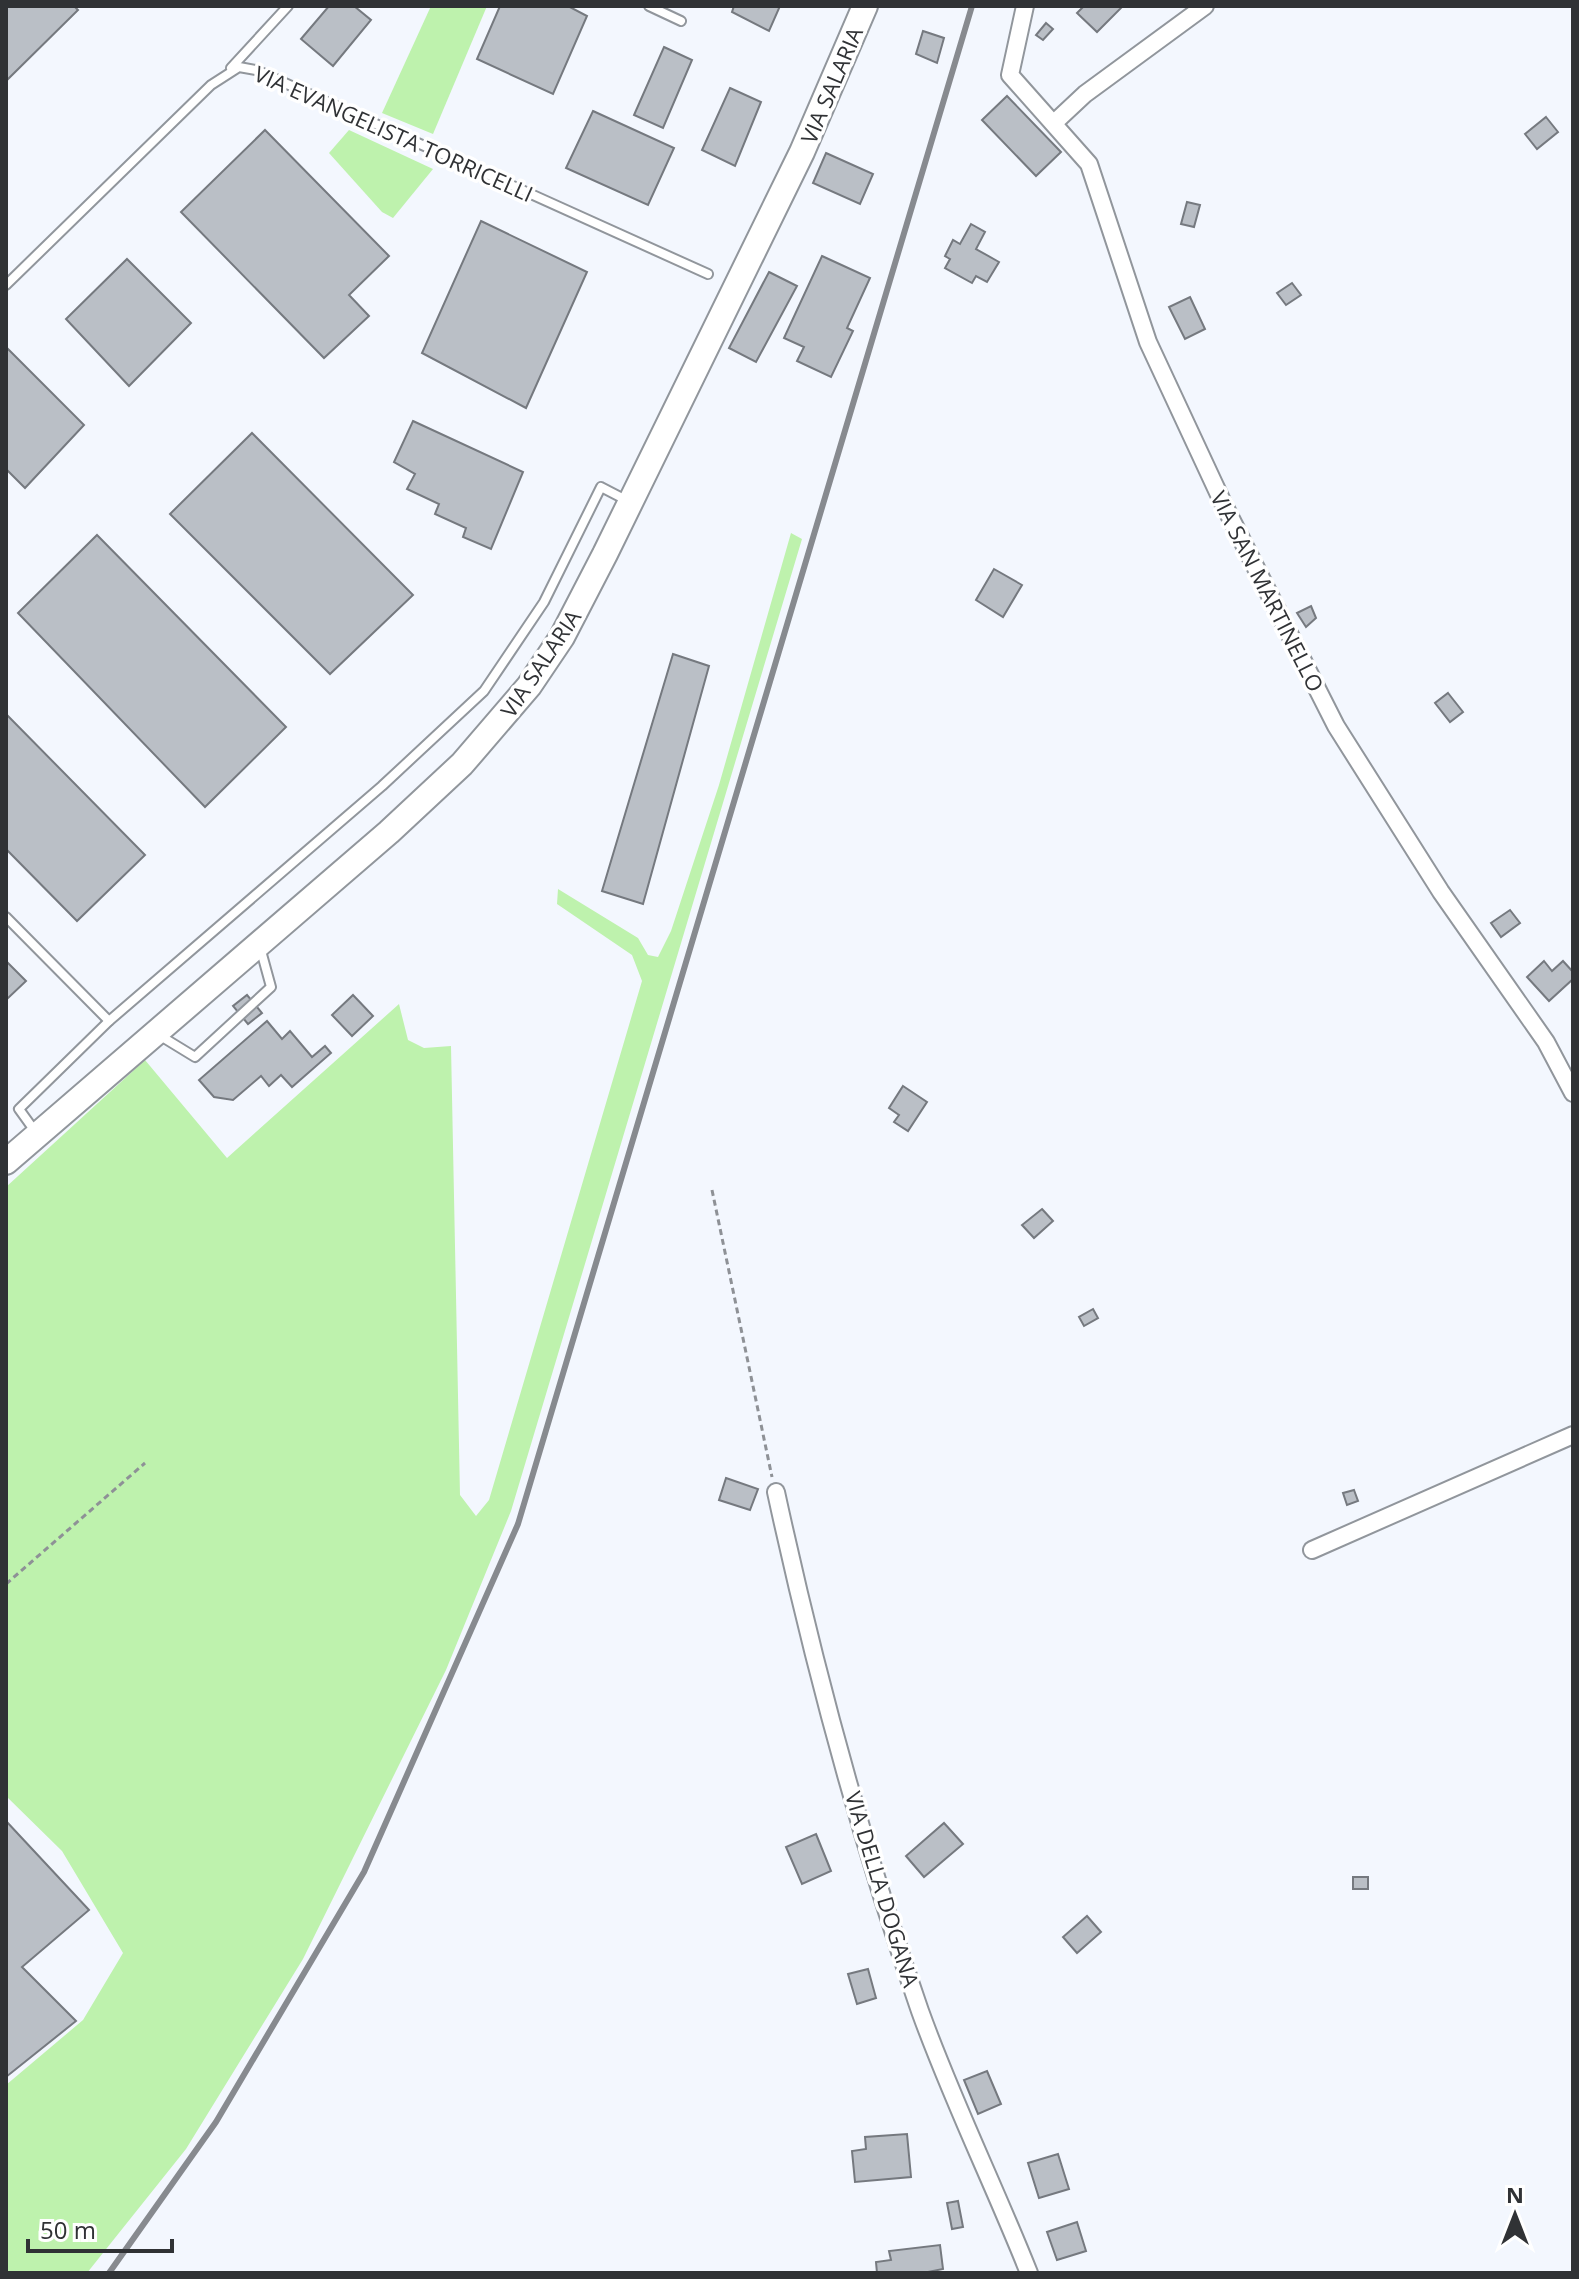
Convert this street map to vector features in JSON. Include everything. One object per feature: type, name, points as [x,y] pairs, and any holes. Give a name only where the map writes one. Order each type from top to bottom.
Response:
[{"type":"main road","name":"VIA SALARIA","points":[[6,1162],[389,832],[462,764],[513,707],[562,637],[630,503],[802,152],[865,6]]},
{"type":"street","name":"VIA SAN MARTINELLO","points":[[1025,6],[1009,72],[1011,80],[1080,149],[1094,173],[1148,342],[1222,501],[1336,726],[1441,892],[1546,1042],[1573,1093]]},
{"type":"street","points":[[1054,123],[1085,94],[1205,6]]},
{"type":"street","points":[[1312,1550],[1573,1435]]},
{"type":"street","name":"VIA DELLA DOGANA","points":[[776,1492],[815,1662],[900,1951],[949,2087],[1029,2273]]},
{"type":"lane","points":[[228,72],[288,6]]},
{"type":"lane","points":[[649,6],[681,21]]},
{"type":"lane","name":"VIA EVANGELISTA TORRICELLI","points":[[6,285],[228,72],[239,67],[256,70],[708,274]]},
{"type":"lane","points":[[38,1134],[19,1109],[109,1021],[382,786],[484,691],[544,602],[601,487],[630,503]]},
{"type":"lane","points":[[6,917],[109,1021]]},
{"type":"lane","points":[[155,1033],[195,1057],[271,987],[259,942]]},
{"type":"path","points":[[712,1190],[776,1492]]},
{"type":"path","points":[[6,1584],[145,1463]]},
{"type":"green space","points":[[431,6],[487,6],[433,134],[382,113]]},
{"type":"green space","points":[[349,130],[433,169],[393,218],[382,212],[329,153]]},
{"type":"green space","points":[[791,533],[802,539],[511,1511],[446,1670],[303,1959],[186,2149],[87,2273],[6,2273],[6,2085],[83,2020],[123,1953],[62,1851],[6,1796],[6,1187],[145,1060],[227,1158],[399,1004],[408,1040],[424,1048],[451,1046],[460,1495],[476,1516],[489,1500],[642,981],[632,955],[557,904],[558,889],[638,938],[648,955],[658,957],[671,931],[719,785]]},
{"type":"building","points":[[6,6],[74,6],[78,10],[6,81]]},
{"type":"building","points":[[329,6],[354,6],[371,20],[333,66],[301,39]]},
{"type":"building","points":[[500,6],[568,6],[587,16],[553,94],[477,59]]},
{"type":"building","points":[[734,6],[780,6],[769,31],[732,12]]},
{"type":"building","points":[[1084,6],[1121,8],[1097,32],[1077,13]]},
{"type":"building","points":[[1046,23],[1053,29],[1043,40],[1036,35]]},
{"type":"building","points":[[923,31],[944,38],[937,63],[916,54]]},
{"type":"building","points":[[664,47],[692,60],[663,128],[634,115]]},
{"type":"building","points":[[730,88],[761,102],[735,166],[702,150]]},
{"type":"building","points":[[1007,96],[1061,152],[1036,176],[982,120]]},
{"type":"building","points":[[593,111],[674,148],[648,205],[566,168]]},
{"type":"building","points":[[1546,117],[1558,132],[1537,149],[1525,134]]},
{"type":"building","points":[[265,130],[389,256],[349,295],[369,316],[324,358],[181,212]]},
{"type":"building","points":[[826,153],[873,174],[860,204],[813,183]]},
{"type":"building","points":[[1187,202],[1200,205],[1194,227],[1181,224]]},
{"type":"building","points":[[481,221],[587,272],[526,408],[422,353]]},
{"type":"building","points":[[971,224],[985,232],[976,249],[999,262],[987,282],[976,276],[972,283],[945,268],[950,259],[945,256],[953,240],[960,244]]},
{"type":"building","points":[[822,256],[870,278],[847,328],[853,331],[831,377],[797,361],[804,347],[784,338]]},
{"type":"building","points":[[127,259],[191,323],[129,386],[66,319]]},
{"type":"building","points":[[769,272],[797,286],[756,362],[729,348]]},
{"type":"building","points":[[1292,283],[1301,295],[1286,305],[1277,293]]},
{"type":"building","points":[[1190,297],[1205,329],[1185,339],[1169,307]]},
{"type":"building","points":[[6,347],[84,425],[25,488],[6,469]]},
{"type":"building","points":[[413,421],[523,472],[491,549],[463,537],[466,528],[435,514],[439,504],[407,489],[415,474],[394,462]]},
{"type":"building","points":[[252,433],[413,595],[330,674],[170,514]]},
{"type":"building","points":[[97,535],[286,727],[205,807],[18,613]]},
{"type":"building","points":[[994,569],[1022,585],[1003,617],[976,600]]},
{"type":"building","points":[[1311,606],[1316,618],[1306,627],[1297,613]]},
{"type":"building","points":[[673,654],[709,666],[643,904],[602,891]]},
{"type":"building","points":[[1448,693],[1463,712],[1450,722],[1435,703]]},
{"type":"building","points":[[6,714],[145,855],[77,921],[6,849]]},
{"type":"building","points":[[1510,910],[1520,923],[1501,937],[1491,923]]},
{"type":"building","points":[[6,961],[26,981],[6,1000]]},
{"type":"building","points":[[1544,961],[1552,971],[1563,961],[1573,972],[1573,979],[1549,1001],[1527,977]]},
{"type":"building","points":[[247,995],[262,1013],[248,1024],[233,1006]]},
{"type":"building","points":[[353,995],[373,1016],[352,1036],[332,1015]]},
{"type":"building","points":[[267,1021],[282,1039],[290,1031],[312,1057],[325,1046],[331,1053],[292,1087],[281,1075],[269,1086],[261,1076],[233,1100],[214,1097],[199,1080]]},
{"type":"building","points":[[903,1086],[927,1102],[908,1131],[894,1122],[899,1115],[889,1108]]},
{"type":"building","points":[[1042,1209],[1053,1221],[1034,1238],[1022,1225]]},
{"type":"building","points":[[1093,1309],[1098,1318],[1084,1326],[1079,1317]]},
{"type":"building","points":[[726,1478],[758,1489],[750,1510],[719,1500]]},
{"type":"building","points":[[1354,1490],[1358,1501],[1347,1505],[1343,1493]]},
{"type":"building","points":[[6,1821],[89,1910],[22,1967],[76,2021],[6,2077]]},
{"type":"building","points":[[944,1823],[963,1844],[924,1877],[906,1856]]},
{"type":"building","points":[[816,1834],[831,1871],[802,1884],[786,1847]]},
{"type":"building","points":[[1353,1877],[1368,1877],[1368,1889],[1353,1889]]},
{"type":"building","points":[[1087,1916],[1101,1932],[1077,1953],[1063,1937]]},
{"type":"building","points":[[868,1969],[876,1998],[857,2004],[848,1974]]},
{"type":"building","points":[[987,2071],[1001,2104],[978,2114],[964,2080]]},
{"type":"building","points":[[907,2134],[911,2177],[855,2182],[852,2151],[866,2149],[865,2137]]},
{"type":"building","points":[[1058,2154],[1069,2189],[1039,2198],[1028,2163]]},
{"type":"building","points":[[958,2201],[963,2227],[952,2229],[947,2203]]},
{"type":"building","points":[[1077,2222],[1086,2251],[1057,2260],[1047,2232]]},
{"type":"building","points":[[940,2245],[943,2269],[923,2273],[877,2273],[876,2262],[891,2260],[889,2251]]},
{"type":"railway","points":[[109,2273],[216,2122],[364,1872],[518,1524],[972,6]]}]
